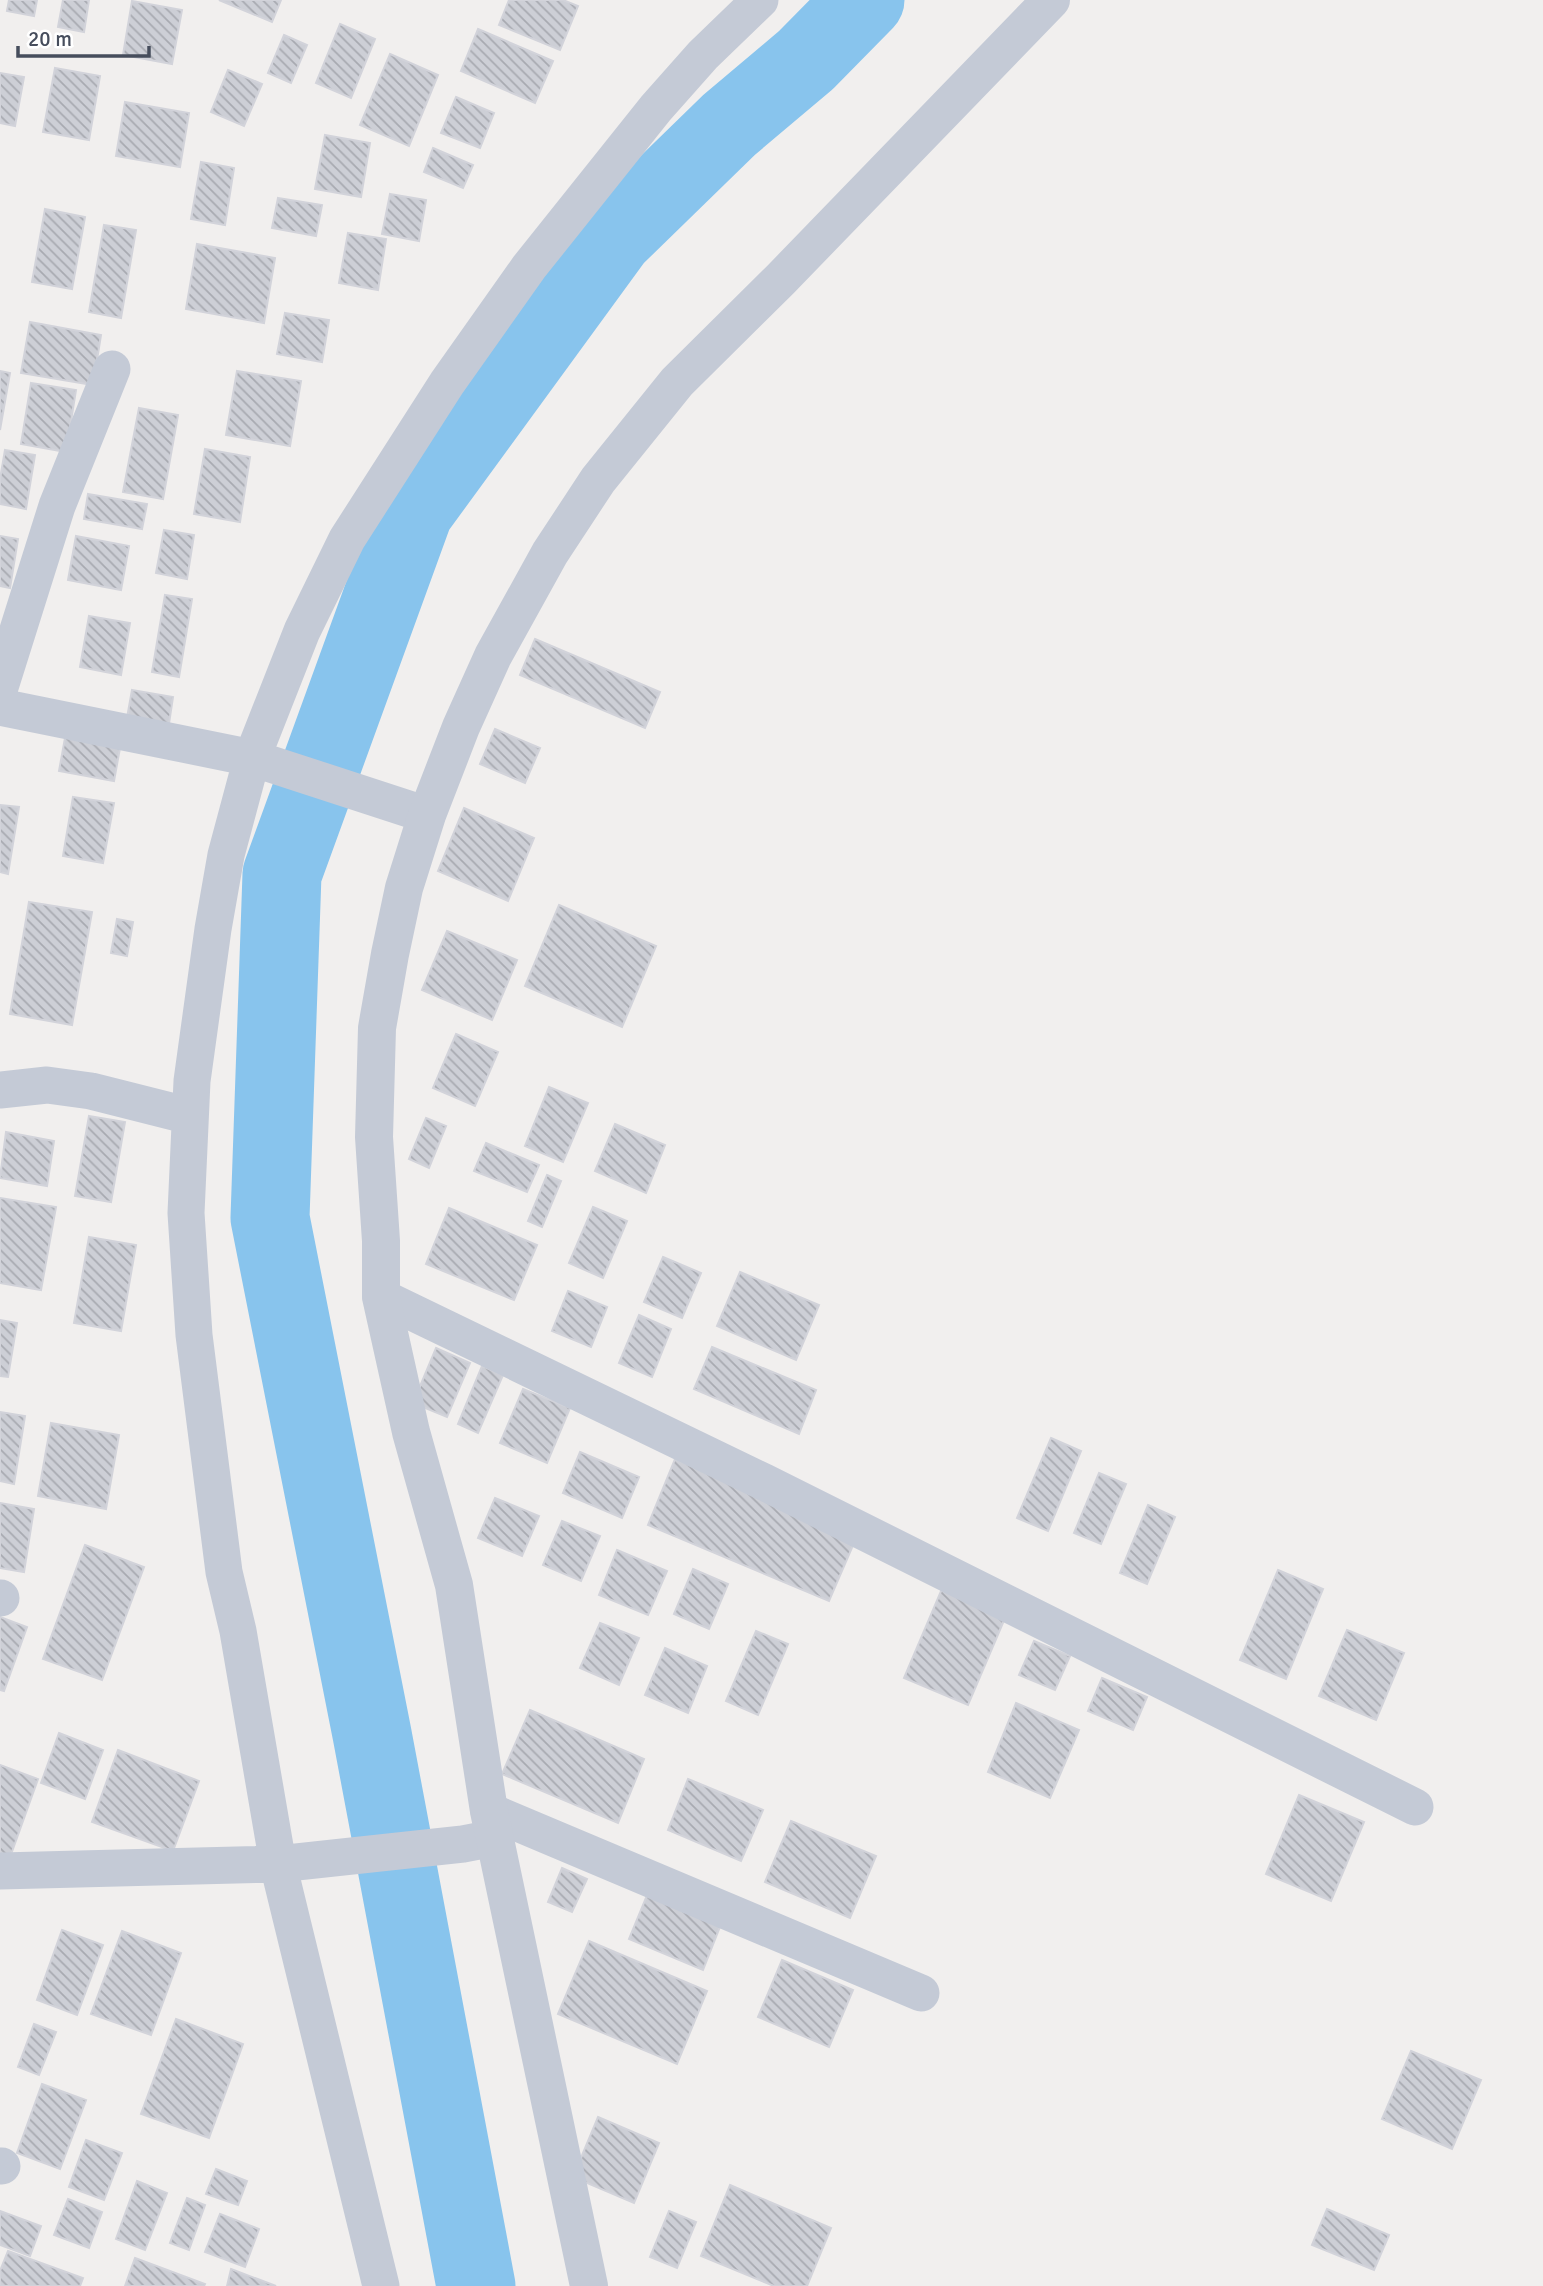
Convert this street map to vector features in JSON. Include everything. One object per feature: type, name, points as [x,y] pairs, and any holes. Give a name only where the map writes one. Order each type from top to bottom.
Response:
[{"type":"street","points":[[382,2286],[278,1864],[239,1631],[224,1572],[194,1335],[186,1213],[192,1081],[226,855],[266,762],[302,631],[347,539],[447,383],[529,267],[656,108],[703,55],[760,0]]},
{"type":"street","points":[[589,2286],[492,1824],[454,1585],[411,1432],[381,1297],[381,1241],[374,1137],[377,1028],[404,888],[461,727],[493,656],[550,553],[598,480],[677,382],[789,271],[1051,0]]},
{"type":"street","points":[[0,687],[57,506],[112,369]]},
{"type":"street","points":[[0,707],[266,762],[428,815]]},
{"type":"street","points":[[0,1090],[47,1085],[80,1090],[190,1116]]},
{"type":"street","points":[[381,1297],[776,1488],[1415,1807]]},
{"type":"street","points":[[0,1871],[317,1861],[440,1846],[492,1824],[921,1993]]},
{"type":"building","points":[[9,0],[37,0],[34,16],[7,11]]},
{"type":"building","points":[[63,0],[89,0],[84,32],[58,27]]},
{"type":"building","points":[[219,0],[281,0],[272,22]]},
{"type":"building","points":[[509,0],[563,0],[578,6],[560,50],[499,25]]},
{"type":"building","points":[[132,1],[182,10],[172,64],[123,55]]},
{"type":"building","points":[[340,24],[375,39],[351,98],[316,83]]},
{"type":"building","points":[[478,29],[553,61],[535,103],[461,71]]},
{"type":"building","points":[[284,35],[307,45],[291,83],[268,73]]},
{"type":"building","points":[[390,54],[438,75],[409,146],[360,125]]},
{"type":"building","points":[[55,68],[100,76],[89,140],[43,132]]},
{"type":"building","points":[[228,70],[262,84],[244,126],[211,112]]},
{"type":"building","points":[[0,73],[24,77],[15,126],[0,123]]},
{"type":"building","points":[[456,97],[494,113],[480,148],[441,133]]},
{"type":"building","points":[[125,102],[189,113],[180,167],[116,156]]},
{"type":"building","points":[[325,135],[370,143],[361,197],[315,189]]},
{"type":"building","points":[[433,148],[473,165],[463,188],[424,172]]},
{"type":"building","points":[[201,162],[234,168],[225,225],[191,219]]},
{"type":"building","points":[[390,194],[426,200],[419,241],[382,234]]},
{"type":"building","points":[[278,198],[322,205],[316,236],[272,228]]},
{"type":"building","points":[[45,209],[85,217],[72,289],[32,282]]},
{"type":"building","points":[[104,225],[136,230],[121,318],[89,312]]},
{"type":"building","points":[[348,233],[386,239],[378,290],[339,283]]},
{"type":"building","points":[[197,244],[275,258],[264,323],[186,309]]},
{"type":"building","points":[[285,313],[329,320],[322,362],[277,354]]},
{"type":"building","points":[[30,322],[101,335],[93,385],[21,373]]},
{"type":"building","points":[[0,371],[10,373],[0,430]]},
{"type":"building","points":[[237,371],[301,381],[290,446],[226,435]]},
{"type":"building","points":[[31,383],[76,390],[66,452],[21,444]]},
{"type":"building","points":[[139,408],[178,415],[163,499],[123,492]]},
{"type":"building","points":[[205,449],[250,457],[240,522],[194,514]]},
{"type":"building","points":[[5,450],[35,455],[26,509],[0,504],[0,479]]},
{"type":"building","points":[[88,494],[147,504],[142,529],[84,519]]},
{"type":"building","points":[[164,530],[194,535],[187,579],[156,573]]},
{"type":"building","points":[[0,536],[18,539],[10,588],[0,586]]},
{"type":"building","points":[[76,536],[129,546],[121,590],[68,580]]},
{"type":"building","points":[[165,595],[192,599],[179,677],[152,672]]},
{"type":"building","points":[[89,616],[130,623],[121,675],[80,667]]},
{"type":"building","points":[[535,639],[660,692],[645,728],[520,675]]},
{"type":"building","points":[[132,690],[173,697],[167,737],[125,729]]},
{"type":"building","points":[[67,727],[122,737],[114,781],[59,771]]},
{"type":"building","points":[[495,729],[540,748],[525,783],[480,764]]},
{"type":"building","points":[[73,797],[114,803],[103,863],[63,856]]},
{"type":"building","points":[[0,805],[19,807],[8,874],[0,872]]},
{"type":"building","points":[[464,808],[534,838],[508,901],[438,871]]},
{"type":"building","points":[[29,902],[92,912],[72,1025],[10,1014]]},
{"type":"building","points":[[559,905],[656,946],[622,1027],[525,986]]},
{"type":"building","points":[[117,919],[133,922],[127,956],[111,953]]},
{"type":"building","points":[[447,931],[517,960],[492,1020],[422,990]]},
{"type":"building","points":[[456,1034],[498,1052],[475,1106],[433,1088]]},
{"type":"building","points":[[549,1087],[588,1103],[563,1162],[525,1146]]},
{"type":"building","points":[[89,1116],[125,1122],[111,1202],[75,1196]]},
{"type":"building","points":[[426,1118],[446,1126],[429,1168],[409,1159]]},
{"type":"building","points":[[615,1124],[665,1145],[646,1193],[595,1171]]},
{"type":"building","points":[[6,1132],[54,1141],[47,1186],[0,1178]]},
{"type":"building","points":[[486,1143],[539,1165],[527,1192],[474,1171]]},
{"type":"building","points":[[547,1175],[561,1181],[542,1227],[528,1221]]},
{"type":"building","points":[[0,1198],[56,1207],[41,1290],[0,1283]]},
{"type":"building","points":[[593,1207],[627,1221],[603,1278],[569,1263]]},
{"type":"building","points":[[449,1208],[537,1245],[514,1300],[426,1264]]},
{"type":"building","points":[[89,1237],[136,1245],[121,1331],[74,1323]]},
{"type":"building","points":[[663,1257],[701,1273],[682,1318],[644,1302]]},
{"type":"building","points":[[740,1272],[819,1305],[796,1360],[717,1326]]},
{"type":"building","points":[[568,1291],[607,1307],[591,1347],[552,1331]]},
{"type":"building","points":[[639,1315],[671,1329],[652,1377],[619,1363]]},
{"type":"building","points":[[0,1320],[17,1323],[8,1377],[0,1376]]},
{"type":"building","points":[[712,1347],[816,1390],[799,1434],[694,1389]]},
{"type":"building","points":[[436,1348],[470,1363],[447,1417],[413,1403]]},
{"type":"building","points":[[482,1366],[503,1375],[478,1433],[458,1424]]},
{"type":"building","points":[[523,1389],[570,1408],[547,1463],[500,1443]]},
{"type":"building","points":[[0,1412],[25,1416],[14,1484],[0,1481]]},
{"type":"building","points":[[51,1423],[119,1435],[106,1509],[38,1496]]},
{"type":"building","points":[[1051,1438],[1081,1451],[1048,1531],[1017,1518]]},
{"type":"building","points":[[580,1452],[639,1477],[622,1518],[563,1493]]},
{"type":"building","points":[[675,1459],[857,1536],[829,1601],[648,1525]]},
{"type":"building","points":[[1099,1473],[1126,1484],[1101,1544],[1074,1533]]},
{"type":"building","points":[[495,1498],[539,1516],[522,1556],[478,1538]]},
{"type":"building","points":[[0,1503],[34,1509],[24,1572],[0,1568]]},
{"type":"building","points":[[1148,1505],[1175,1517],[1147,1584],[1120,1573]]},
{"type":"building","points":[[562,1521],[600,1536],[581,1581],[543,1565]]},
{"type":"building","points":[[85,1545],[144,1567],[102,1680],[43,1659]]},
{"type":"building","points":[[617,1550],[667,1571],[648,1615],[599,1595]]},
{"type":"building","points":[[693,1569],[728,1584],[709,1629],[674,1614]]},
{"type":"building","points":[[1278,1570],[1323,1589],[1286,1679],[1240,1660]]},
{"type":"building","points":[[944,1584],[1008,1611],[968,1705],[904,1678]]},
{"type":"building","points":[[0,1617],[27,1627],[4,1691],[0,1690]]},
{"type":"building","points":[[600,1623],[639,1638],[619,1685],[580,1668]]},
{"type":"building","points":[[1347,1630],[1404,1653],[1376,1720],[1319,1696]]},
{"type":"building","points":[[756,1631],[788,1644],[758,1715],[726,1701]]},
{"type":"building","points":[[1034,1641],[1070,1656],[1055,1690],[1019,1675]]},
{"type":"building","points":[[665,1648],[707,1666],[688,1713],[645,1695]]},
{"type":"building","points":[[1102,1678],[1147,1697],[1133,1730],[1088,1711]]},
{"type":"building","points":[[1016,1703],[1079,1730],[1050,1798],[988,1772]]},
{"type":"building","points":[[530,1710],[644,1759],[618,1823],[502,1774]]},
{"type":"building","points":[[59,1733],[103,1750],[85,1799],[41,1783]]},
{"type":"building","points":[[118,1750],[199,1781],[173,1851],[92,1822]]},
{"type":"building","points":[[0,1765],[38,1779],[9,1860],[0,1857]]},
{"type":"building","points":[[688,1779],[763,1810],[741,1861],[668,1830]]},
{"type":"building","points":[[1299,1795],[1364,1822],[1331,1901],[1266,1874]]},
{"type":"building","points":[[791,1821],[876,1856],[850,1918],[765,1882]]},
{"type":"building","points":[[562,1868],[587,1879],[572,1912],[548,1902]]},
{"type":"building","points":[[650,1888],[723,1919],[703,1970],[629,1939]]},
{"type":"building","points":[[62,1930],[103,1945],[77,2015],[37,2000]]},
{"type":"building","points":[[122,1931],[181,1953],[151,2035],[91,2014]]},
{"type":"building","points":[[589,1941],[707,1991],[677,2064],[558,2014]]},
{"type":"building","points":[[782,1960],[853,1990],[829,2047],[758,2017]]},
{"type":"building","points":[[176,2019],[243,2044],[209,2138],[141,2114]]},
{"type":"building","points":[[34,2024],[56,2032],[39,2075],[18,2067]]},
{"type":"building","points":[[1411,2051],[1481,2080],[1452,2149],[1382,2119]]},
{"type":"building","points":[[42,2084],[86,2100],[60,2169],[17,2153]]},
{"type":"building","points":[[598,2117],[659,2143],[634,2203],[573,2177]]},
{"type":"building","points":[[86,2140],[122,2153],[104,2200],[69,2187]]},
{"type":"building","points":[[216,2169],[247,2181],[238,2205],[206,2194]]},
{"type":"building","points":[[137,2181],[167,2193],[145,2250],[116,2239]]},
{"type":"building","points":[[730,2185],[831,2228],[807,2286],[774,2286],[701,2256]]},
{"type":"building","points":[[187,2198],[205,2205],[189,2250],[170,2243]]},
{"type":"building","points":[[68,2199],[102,2212],[89,2248],[54,2235]]},
{"type":"building","points":[[1327,2209],[1389,2235],[1374,2270],[1312,2245]]},
{"type":"building","points":[[0,2211],[41,2226],[30,2256],[0,2245]]},
{"type":"building","points":[[669,2211],[696,2222],[677,2268],[650,2257]]},
{"type":"building","points":[[220,2214],[259,2229],[245,2267],[205,2252]]},
{"type":"building","points":[[8,2251],[83,2278],[80,2286],[0,2286],[0,2271]]},
{"type":"building","points":[[135,2258],[205,2284],[125,2286]]},
{"type":"building","points":[[231,2269],[276,2286],[227,2286]]},
{"type":"waterway","points":[[476,2286],[372,1734],[270,1218],[282,874],[414,511],[614,237],[729,125],[806,60],[865,0]]}]
